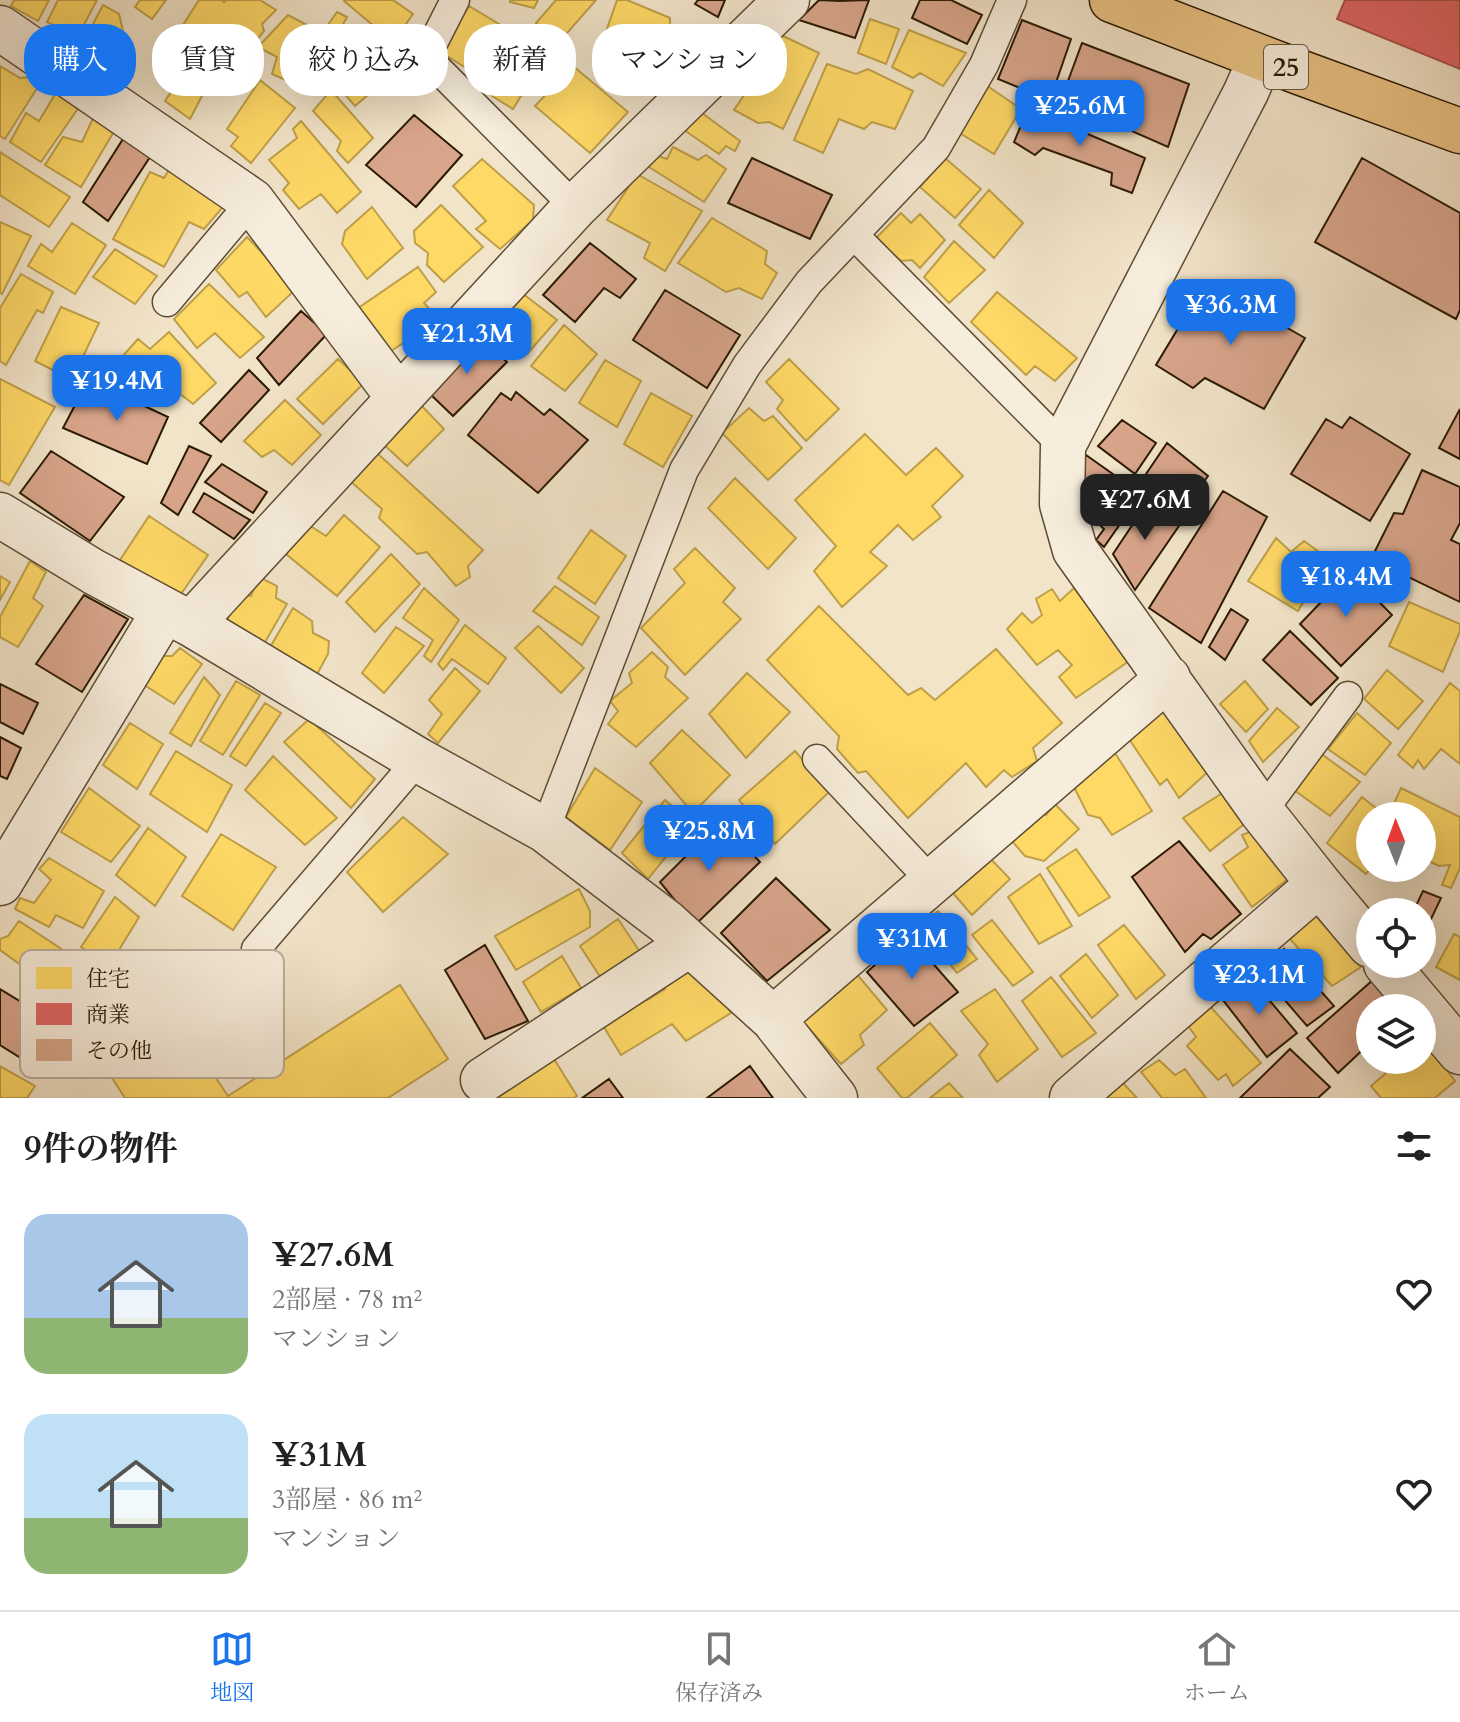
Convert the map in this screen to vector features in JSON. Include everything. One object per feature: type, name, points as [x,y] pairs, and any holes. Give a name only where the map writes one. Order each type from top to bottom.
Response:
[{"type":"main road","name":"25","points":[[1112,0],[1460,131]]},
{"type":"street","points":[[0,883],[178,617],[399,398],[575,207],[787,0]]},
{"type":"street","points":[[0,28],[252,201],[399,398]]},
{"type":"street","points":[[1261,58],[1063,446],[1062,504],[1075,550],[1262,812],[1356,928]]},
{"type":"street","points":[[0,515],[418,760],[545,830],[666,922],[773,1019],[835,1098]]},
{"type":"street","points":[[773,1019],[1168,678]]},
{"type":"street","points":[[1072,1098],[1319,884]]},
{"type":"street","points":[[483,1080],[690,944]]},
{"type":"street","points":[[1398,978],[1460,1052]]},
{"type":"lane","points":[[455,0],[426,57],[575,207]]},
{"type":"lane","points":[[545,830],[684,470],[747,365],[809,282],[936,148],[984,65],[1012,0]]},
{"type":"lane","points":[[167,302],[252,201]]},
{"type":"lane","points":[[854,235],[1063,446]]},
{"type":"lane","points":[[1262,812],[1348,696]]},
{"type":"lane","points":[[817,759],[932,882]]},
{"type":"lane","points":[[256,949],[418,760]]},
{"type":"building: 住宅","points":[[14,0],[49,0],[38,21],[11,6]]},
{"type":"building: 住宅","points":[[58,0],[97,0],[84,24],[47,22]]},
{"type":"building: 住宅","points":[[140,0],[166,0],[152,19],[135,7]]},
{"type":"building: 住宅","points":[[199,0],[260,0],[276,10],[262,24],[184,24]]},
{"type":"building: 住宅","points":[[393,0],[413,14],[406,24],[371,24],[344,1]]},
{"type":"building: 住宅","points":[[510,0],[538,0],[534,8]]},
{"type":"building: 住宅","points":[[556,0],[596,0],[575,24],[536,23]]},
{"type":"building: 住宅","points":[[617,0],[627,0],[670,18],[670,24],[609,24]]},
{"type":"building: 住宅","points":[[103,5],[119,14],[121,24],[93,24]]},
{"type":"building: 住宅","points":[[469,6],[499,24],[464,24],[464,67],[448,57],[448,39]]},
{"type":"building: 住宅","points":[[337,12],[347,17],[343,24],[328,24]]},
{"type":"building: 住宅","points":[[288,15],[305,24],[280,24],[280,78],[272,74],[277,57],[264,50],[264,41]]},
{"type":"building: 住宅","points":[[870,19],[899,29],[886,64],[858,53]]},
{"type":"building: 住宅","points":[[909,30],[966,53],[943,86],[920,73],[913,78],[892,67]]},
{"type":"building: 住宅","points":[[787,38],[819,53],[783,129],[769,122],[758,123],[734,110],[744,96],[787,96]]},
{"type":"building: 住宅","points":[[827,64],[856,74],[868,69],[913,91],[895,129],[872,122],[864,129],[839,119],[823,153],[794,140]]},
{"type":"building: 住宅","points":[[0,66],[24,78],[24,96],[32,96],[5,139],[0,136]]},
{"type":"building: 住宅","points":[[576,69],[592,82],[592,96],[609,96],[628,112],[590,153],[535,106],[544,96],[576,96]]},
{"type":"building: 住宅","points":[[264,83],[295,108],[251,163],[231,146],[238,137],[227,129],[249,96],[264,96]]},
{"type":"building: 住宅","points":[[986,85],[1021,109],[994,154],[958,132]]},
{"type":"building: 住宅","points":[[54,96],[64,96],[79,107],[41,162],[10,142],[26,113],[39,121]]},
{"type":"building: 住宅","points":[[168,96],[202,96],[190,119],[165,101]]},
{"type":"building: 住宅","points":[[326,96],[336,96],[373,138],[348,163],[337,151],[341,141],[313,111]]},
{"type":"building: 住宅","points":[[346,96],[367,96],[355,106]]},
{"type":"building: 住宅","points":[[492,96],[521,96],[513,109]]},
{"type":"building: 住宅","points":[[698,110],[740,141],[735,151],[726,146],[719,154],[684,130]]},
{"type":"building: 住宅","points":[[95,114],[116,128],[81,187],[45,165],[63,137],[82,142]]},
{"type":"building: 住宅","points":[[301,121],[361,192],[337,213],[321,194],[299,209],[283,190],[289,183],[269,160],[297,138],[293,129]]},
{"type":"building: 住宅","points":[[673,147],[698,160],[706,155],[726,169],[704,202],[649,167],[655,155],[667,159]]},
{"type":"building: 住宅","points":[[0,152],[70,197],[49,227],[0,195]]},
{"type":"building: 住宅","points":[[945,158],[981,189],[955,218],[920,187]]},
{"type":"building: 住宅","points":[[482,159],[534,205],[533,220],[500,249],[476,229],[486,221],[453,186]]},
{"type":"building: 住宅","points":[[173,163],[228,201],[204,229],[189,222],[164,267],[113,239],[150,172],[164,178]]},
{"type":"building: 住宅","points":[[637,174],[702,211],[665,271],[644,258],[650,243],[607,220]]},
{"type":"building: 住宅","points":[[989,190],[1023,223],[994,258],[959,225]]},
{"type":"building: 住宅","points":[[441,205],[483,247],[444,282],[427,265],[428,253],[415,243],[414,231]]},
{"type":"building: 住宅","points":[[372,207],[403,248],[367,279],[342,244],[345,231]]},
{"type":"building: 住宅","points":[[901,213],[911,223],[920,214],[945,240],[920,268],[912,260],[901,261],[876,238]]},
{"type":"building: 住宅","points":[[712,218],[767,251],[765,264],[777,273],[762,299],[739,288],[726,292],[678,263]]},
{"type":"building: 住宅","points":[[0,222],[31,236],[2,294],[0,293]]},
{"type":"building: 住宅","points":[[72,223],[106,245],[75,294],[28,266],[41,244],[52,252]]},
{"type":"building: 住宅","points":[[247,237],[296,289],[266,317],[247,292],[239,297],[216,270]]},
{"type":"building: 住宅","points":[[954,241],[985,270],[949,303],[924,277]]},
{"type":"building: 住宅","points":[[115,249],[157,276],[135,304],[93,277]]},
{"type":"building: 住宅","points":[[418,267],[436,292],[424,303],[439,319],[388,353],[354,311]]},
{"type":"building: 住宅","points":[[21,274],[53,292],[43,313],[37,310],[6,365],[0,361],[0,308]]},
{"type":"building: 住宅","points":[[209,284],[264,337],[240,358],[215,333],[197,348],[174,319]]},
{"type":"building: 住宅","points":[[997,292],[1077,358],[1055,381],[1035,366],[1026,375],[971,322]]},
{"type":"building: 住宅","points":[[522,293],[557,320],[527,354],[494,326]]},
{"type":"building: 住宅","points":[[61,307],[99,323],[72,380],[35,361]]},
{"type":"building: 住宅","points":[[564,325],[597,354],[565,391],[531,366]]},
{"type":"building: 住宅","points":[[169,332],[216,383],[193,404],[179,393],[162,405],[148,388],[139,394],[112,368],[138,339],[150,349]]},
{"type":"building: 住宅","points":[[338,359],[364,383],[323,424],[297,399]]},
{"type":"building: 住宅","points":[[789,359],[839,409],[806,441],[777,409],[783,400],[766,382]]},
{"type":"building: 住宅","points":[[605,360],[641,381],[617,427],[579,403]]},
{"type":"building: 住宅","points":[[0,379],[55,407],[9,485],[0,480]]},
{"type":"building: 住宅","points":[[651,393],[692,416],[663,467],[624,444]]},
{"type":"building: 住宅","points":[[285,400],[321,435],[292,465],[274,450],[262,457],[244,441]]},
{"type":"building: 住宅","points":[[417,401],[444,429],[407,466],[381,442]]},
{"type":"building: 住宅","points":[[749,408],[764,421],[773,416],[802,448],[768,480],[722,433]]},
{"type":"building: 住宅","points":[[865,434],[906,475],[936,448],[963,476],[932,506],[941,517],[913,540],[898,525],[870,552],[887,566],[842,607],[814,571],[836,546],[795,500]]},
{"type":"building: 住宅","points":[[377,453],[483,550],[468,566],[470,577],[456,586],[427,552],[417,554],[379,518],[382,509],[349,480]]},
{"type":"building: 住宅","points":[[735,478],[796,538],[768,569],[708,508]]},
{"type":"building: 住宅","points":[[344,515],[380,547],[337,596],[286,554],[309,525],[326,536]]},
{"type":"building: 住宅","points":[[149,516],[208,555],[179,597],[120,560]]},
{"type":"building: 住宅","points":[[591,530],[626,556],[595,604],[558,578]]},
{"type":"building: 住宅","points":[[1276,538],[1291,552],[1304,541],[1337,565],[1323,589],[1311,589],[1298,611],[1248,581]]},
{"type":"building: 住宅","points":[[695,548],[735,588],[723,602],[741,619],[685,675],[641,628],[685,583],[674,569]]},
{"type":"building: 住宅","points":[[391,554],[420,584],[375,632],[346,602]]},
{"type":"building: 住宅","points":[[30,561],[46,572],[33,598],[43,606],[18,647],[0,637],[0,617]]},
{"type":"building: 住宅","points":[[0,576],[10,582],[0,600]]},
{"type":"building: 住宅","points":[[259,577],[277,586],[276,598],[287,604],[264,644],[226,622],[239,595],[251,596]]},
{"type":"building: 住宅","points":[[555,586],[599,617],[582,645],[533,611]]},
{"type":"building: 住宅","points":[[424,588],[459,620],[431,662],[424,656],[433,640],[403,618]]},
{"type":"building: 住宅","points":[[1074,588],[1129,661],[1076,698],[1059,677],[1072,665],[1058,650],[1037,665],[1007,629],[1022,613],[1032,623],[1042,615],[1036,599],[1052,589],[1060,601]]},
{"type":"building: 住宅","points":[[1409,602],[1460,624],[1443,672],[1389,646]]},
{"type":"building: 住宅","points":[[819,606],[908,695],[921,688],[935,700],[996,649],[1062,723],[1033,748],[1037,761],[1012,777],[1004,770],[986,787],[966,763],[908,818],[866,771],[858,773],[837,749],[839,736],[767,660]]},
{"type":"building: 住宅","points":[[293,608],[312,621],[313,633],[329,641],[328,654],[315,678],[269,649]]},
{"type":"building: 住宅","points":[[465,625],[506,658],[488,684],[452,659],[443,670],[438,664]]},
{"type":"building: 住宅","points":[[538,626],[584,668],[561,693],[515,648]]},
{"type":"building: 住宅","points":[[396,627],[424,646],[384,693],[362,673]]},
{"type":"building: 住宅","points":[[180,648],[202,664],[174,704],[144,685],[160,656],[172,656]]},
{"type":"building: 住宅","points":[[652,652],[668,667],[665,677],[688,698],[636,747],[608,724],[618,711],[610,701],[632,683],[629,673]]},
{"type":"building: 住宅","points":[[455,668],[480,691],[438,743],[428,734],[442,714],[429,700]]},
{"type":"building: 住宅","points":[[1387,670],[1423,701],[1398,729],[1364,699]]},
{"type":"building: 住宅","points":[[747,673],[790,712],[746,758],[709,714]]},
{"type":"building: 住宅","points":[[204,677],[220,695],[191,746],[170,733]]},
{"type":"building: 住宅","points":[[236,681],[260,695],[223,755],[200,741]]},
{"type":"building: 住宅","points":[[1245,681],[1268,709],[1246,732],[1220,704]]},
{"type":"building: 住宅","points":[[1450,683],[1460,691],[1460,764],[1441,749],[1424,769],[1418,760],[1413,768],[1398,755]]},
{"type":"building: 住宅","points":[[265,703],[281,713],[246,766],[230,756]]},
{"type":"building: 住宅","points":[[1159,705],[1210,770],[1179,798],[1167,779],[1160,785],[1125,733]]},
{"type":"building: 住宅","points":[[1277,708],[1299,727],[1263,762],[1249,741]]},
{"type":"building: 住宅","points":[[1357,713],[1391,743],[1365,775],[1328,749]]},
{"type":"building: 住宅","points":[[309,719],[375,779],[351,808],[284,742]]},
{"type":"building: 住宅","points":[[130,723],[163,744],[137,789],[103,765]]},
{"type":"building: 住宅","points":[[682,730],[730,775],[693,813],[650,763]]},
{"type":"building: 住宅","points":[[176,751],[232,785],[207,832],[150,794]]},
{"type":"building: 住宅","points":[[795,751],[830,791],[775,844],[739,800]]},
{"type":"building: 住宅","points":[[1115,753],[1152,811],[1112,835],[1100,818],[1088,815],[1071,781]]},
{"type":"building: 住宅","points":[[1320,753],[1360,782],[1330,816],[1294,790]]},
{"type":"building: 住宅","points":[[273,756],[337,818],[305,845],[245,790]]},
{"type":"building: 住宅","points":[[595,768],[642,802],[610,850],[566,817]]},
{"type":"building: 住宅","points":[[89,788],[140,826],[111,862],[61,832]]},
{"type":"building: 住宅","points":[[1401,788],[1429,802],[1395,802]]},
{"type":"building: 住宅","points":[[1224,792],[1248,821],[1210,851],[1183,818]]},
{"type":"building: 住宅","points":[[665,800],[692,824],[648,879],[622,853]]},
{"type":"building: 住宅","points":[[1055,804],[1079,829],[1044,861],[1025,856],[1005,833],[1036,805],[1046,815]]},
{"type":"building: 住宅","points":[[1356,805],[1356,866],[1327,843]]},
{"type":"building: 住宅","points":[[1436,805],[1460,817],[1460,868],[1451,888],[1442,885],[1450,865],[1436,865]]},
{"type":"building: 住宅","points":[[403,817],[448,854],[383,912],[347,872]]},
{"type":"building: 住宅","points":[[148,828],[186,857],[155,906],[116,875]]},
{"type":"building: 住宅","points":[[1255,830],[1293,875],[1252,907],[1223,865],[1248,847],[1242,835]]},
{"type":"building: 住宅","points":[[221,834],[276,867],[233,930],[182,896]]},
{"type":"building: 住宅","points":[[1076,849],[1110,897],[1079,916],[1047,868]]},
{"type":"building: 住宅","points":[[983,851],[1010,879],[972,915],[945,884]]},
{"type":"building: 住宅","points":[[49,858],[104,891],[83,928],[56,915],[49,927],[15,909],[20,898],[34,903],[51,880],[39,869]]},
{"type":"building: 住宅","points":[[1040,874],[1072,926],[1039,944],[1008,897]]},
{"type":"building: 住宅","points":[[579,889],[590,911],[590,927],[516,970],[495,936]]},
{"type":"building: 住宅","points":[[115,897],[139,917],[119,950],[86,950],[81,947]]},
{"type":"building: 住宅","points":[[938,911],[977,959],[957,973],[919,925]]},
{"type":"building: 住宅","points":[[1315,915],[1356,961],[1356,970],[1332,986],[1290,939]]},
{"type":"building: 住宅","points":[[618,919],[640,952],[601,978],[580,946]]},
{"type":"building: 住宅","points":[[992,920],[1033,972],[1013,986],[972,935]]},
{"type":"building: 住宅","points":[[19,921],[63,950],[20,950],[20,964],[0,950],[0,939],[8,936]]},
{"type":"building: 住宅","points":[[1124,925],[1165,975],[1136,999],[1098,945]]},
{"type":"building: 住宅","points":[[1454,934],[1460,937],[1460,980],[1436,967]]},
{"type":"building: 住宅","points":[[1086,954],[1118,995],[1092,1018],[1060,976]]},
{"type":"building: 住宅","points":[[562,956],[581,988],[541,1012],[523,982]]},
{"type":"building: 住宅","points":[[850,966],[887,1010],[860,1035],[864,1045],[841,1064],[797,1015]]},
{"type":"building: 住宅","points":[[690,967],[718,991],[731,1013],[686,1041],[672,1024],[621,1055],[599,1019],[638,992],[647,1000],[665,989],[663,979]]},
{"type":"building: 住宅","points":[[1051,977],[1096,1033],[1062,1057],[1022,1001]]},
{"type":"building: 住宅","points":[[400,985],[448,1059],[388,1098],[125,1098],[112,1078],[216,1078],[228,1096],[256,1078],[284,1078],[284,1060]]},
{"type":"building: 住宅","points":[[995,989],[1038,1049],[997,1082],[979,1055],[988,1044],[961,1011]]},
{"type":"building: 住宅","points":[[1209,1005],[1261,1063],[1233,1086],[1226,1074],[1218,1080],[1187,1046],[1196,1037],[1186,1023]]},
{"type":"building: 住宅","points":[[930,1023],[957,1055],[907,1098],[902,1098],[877,1068]]},
{"type":"building: 住宅","points":[[551,1054],[577,1096],[496,1098],[493,1093]]},
{"type":"building: 住宅","points":[[1436,1056],[1455,1081],[1435,1098],[1381,1098],[1371,1086],[1385,1074],[1436,1074]]},
{"type":"building: 住宅","points":[[1159,1060],[1175,1075],[1185,1069],[1206,1098],[1162,1098],[1141,1072]]},
{"type":"building: 住宅","points":[[0,1066],[35,1086],[27,1098],[0,1098]]},
{"type":"building: 住宅","points":[[1122,1082],[1137,1098],[1104,1098]]},
{"type":"building: 住宅","points":[[949,1083],[963,1098],[930,1098]]},
{"type":"building: 商業","points":[[1345,0],[1460,0],[1460,69],[1337,19]]},
{"type":"building: その他","points":[[698,0],[725,0],[718,17],[695,4]]},
{"type":"building: その他","points":[[819,0],[869,0],[855,38],[799,20]]},
{"type":"building: その他","points":[[920,0],[951,0],[982,15],[967,44],[912,18]]},
{"type":"building: その他","points":[[1022,20],[1071,39],[1050,100],[998,79]]},
{"type":"building: その他","points":[[1082,43],[1189,84],[1168,147],[1061,100]]},
{"type":"building: その他","points":[[1028,109],[1145,158],[1132,193],[1111,185],[1112,173],[1043,148],[1035,155],[1014,142]]},
{"type":"building: その他","points":[[414,115],[462,155],[416,207],[366,165]]},
{"type":"building: その他","points":[[123,139],[150,157],[108,221],[83,202]]},
{"type":"building: その他","points":[[752,158],[832,195],[810,239],[728,203]]},
{"type":"building: その他","points":[[1362,158],[1460,213],[1460,310],[1456,319],[1315,242]]},
{"type":"building: その他","points":[[590,243],[636,279],[620,298],[604,288],[575,322],[543,295]]},
{"type":"building: その他","points":[[1206,282],[1305,338],[1264,409],[1205,378],[1193,388],[1156,365]]},
{"type":"building: その他","points":[[665,290],[740,335],[707,388],[633,340]]},
{"type":"building: その他","points":[[301,311],[327,334],[279,385],[257,358]]},
{"type":"building: その他","points":[[479,336],[507,362],[453,416],[428,392]]},
{"type":"building: その他","points":[[249,370],[269,390],[221,442],[200,423]]},
{"type":"building: その他","points":[[104,387],[168,417],[147,464],[63,428],[83,390]]},
{"type":"building: その他","points":[[516,392],[544,415],[550,409],[588,440],[538,493],[468,435],[501,393],[511,400]]},
{"type":"building: その他","points":[[1460,409],[1460,459],[1439,448]]},
{"type":"building: その他","points":[[1350,417],[1410,454],[1370,521],[1291,474],[1326,419],[1342,428]]},
{"type":"building: その他","points":[[1122,420],[1156,443],[1135,474],[1098,446]]},
{"type":"building: その他","points":[[1167,443],[1208,476],[1182,511],[1142,480]]},
{"type":"building: その他","points":[[189,446],[211,456],[178,515],[161,503]]},
{"type":"building: その他","points":[[51,451],[124,497],[90,541],[20,493]]},
{"type":"building: その他","points":[[1086,455],[1141,494],[1104,547],[1096,540],[1104,529],[1081,507],[1087,499],[1072,476]]},
{"type":"building: その他","points":[[222,464],[267,492],[253,513],[205,482]]},
{"type":"building: その他","points":[[1422,470],[1460,487],[1460,523],[1451,540],[1460,544],[1460,602],[1371,559],[1394,513],[1403,514]]},
{"type":"building: その他","points":[[1223,491],[1267,517],[1201,643],[1149,608]]},
{"type":"building: その他","points":[[204,493],[250,520],[234,539],[193,512]]},
{"type":"building: その他","points":[[1149,500],[1181,523],[1135,590],[1113,554]]},
{"type":"building: その他","points":[[1350,572],[1392,615],[1341,666],[1300,624]]},
{"type":"building: その他","points":[[84,595],[128,619],[82,692],[36,664]]},
{"type":"building: その他","points":[[1231,609],[1248,620],[1225,660],[1209,647]]},
{"type":"building: その他","points":[[1290,631],[1338,678],[1311,705],[1263,660]]},
{"type":"building: その他","points":[[0,684],[38,703],[23,734],[0,722]]},
{"type":"building: その他","points":[[0,737],[21,748],[7,779],[0,776]]},
{"type":"building: その他","points":[[721,821],[760,862],[695,925],[660,882]]},
{"type":"building: その他","points":[[1179,841],[1241,914],[1211,939],[1203,934],[1185,952],[1132,877]]},
{"type":"building: その他","points":[[776,878],[830,930],[767,981],[721,933]]},
{"type":"building: その他","points":[[1423,891],[1441,898],[1436,909],[1436,898],[1420,898]]},
{"type":"building: その他","points":[[908,935],[958,992],[914,1026],[867,972]]},
{"type":"building: その他","points":[[485,945],[528,1021],[485,1039],[445,970]]},
{"type":"building: その他","points":[[1284,949],[1334,1006],[1307,1026],[1260,971]]},
{"type":"building: その他","points":[[1248,975],[1297,1033],[1267,1057],[1223,1000]]},
{"type":"building: その他","points":[[1374,979],[1385,994],[1357,994]]},
{"type":"building: その他","points":[[0,989],[20,1001],[20,1058],[0,1045]]},
{"type":"building: その他","points":[[1356,995],[1356,1056],[1338,1073],[1307,1038]]},
{"type":"building: その他","points":[[1290,1049],[1330,1087],[1318,1098],[1240,1098]]},
{"type":"building: その他","points":[[750,1066],[773,1098],[707,1098]]},
{"type":"building: その他","points":[[609,1079],[623,1098],[582,1098]]}]
